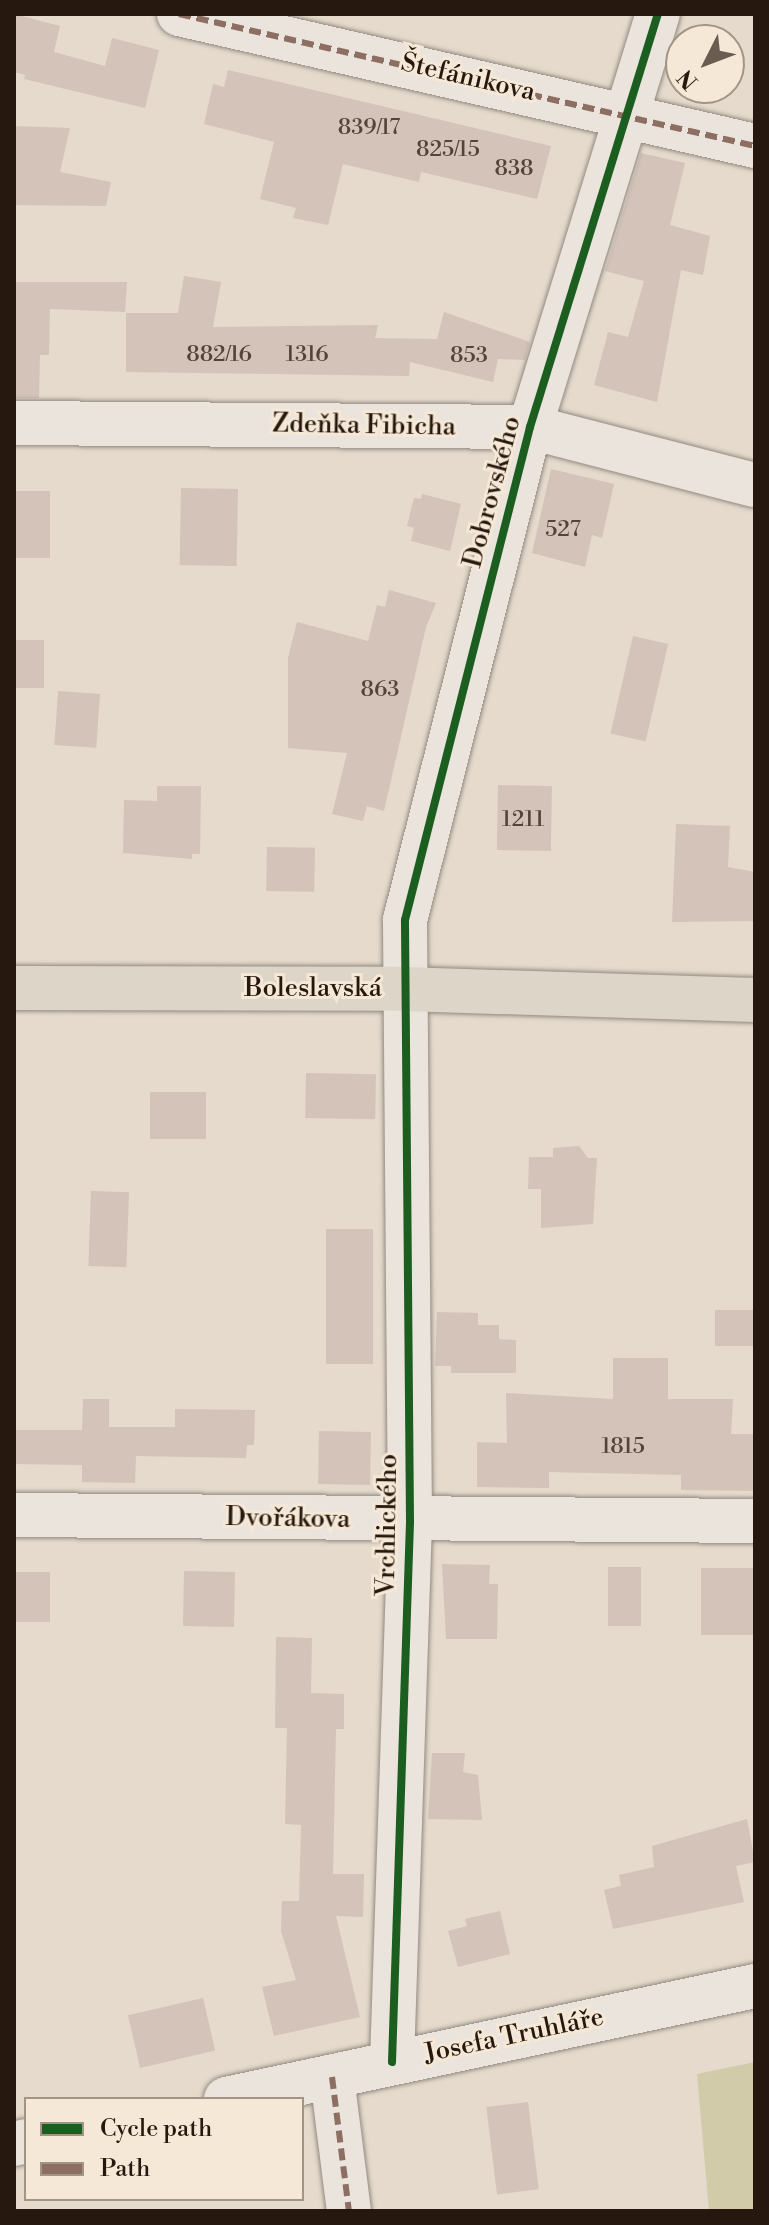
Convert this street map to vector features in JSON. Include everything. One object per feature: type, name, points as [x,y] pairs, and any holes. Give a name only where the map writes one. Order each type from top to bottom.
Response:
[{"type":"main road","name":"Boleslavská","points":[[14,988],[403,989],[755,1000]]},
{"type":"street","name":"Štefánikova","points":[[179,14],[624,113],[755,146]]},
{"type":"street","name":"Dobrovského","points":[[403,989],[405,920],[530,427],[624,113],[658,14]]},
{"type":"street","name":"Zdeňka Fibicha","points":[[14,423],[530,427],[755,485]]},
{"type":"street","name":"Vrchlického","points":[[392,2062],[410,1521],[403,989]]},
{"type":"street","name":"Dvořákova","points":[[14,1515],[410,1521],[755,1521]]},
{"type":"street","name":"Josefa Truhláře","points":[[236,2097],[755,1986]]},
{"type":"street","points":[[332,2077],[349,2211]]},
{"type":"shaded area","points":[[755,2062],[755,2211],[709,2211],[697,2074]]},
{"type":"building","points":[[14,14],[60,26],[54,52],[105,66],[112,38],[159,50],[145,108],[24,79],[25,75],[14,72]]},
{"type":"building","points":[[228,70],[551,146],[537,199],[421,172],[419,182],[343,164],[328,225],[293,218],[296,208],[260,199],[274,142],[204,124],[213,84],[224,87]]},
{"type":"building","points":[[14,126],[70,128],[60,172],[111,182],[106,206],[14,205]]},
{"type":"building","points":[[641,153],[685,163],[670,225],[710,236],[703,275],[681,270],[657,402],[594,385],[608,332],[628,337],[644,281],[605,271]]},
{"type":"building","points":[[184,276],[221,282],[213,327],[378,325],[375,338],[437,339],[444,312],[530,342],[525,360],[498,359],[493,382],[410,362],[409,376],[126,372],[126,313],[178,313]]},
{"type":"building","points":[[14,282],[127,282],[125,312],[50,309],[49,355],[40,355],[39,398],[14,398]]},
{"type":"building","points":[[551,469],[614,484],[602,538],[592,535],[585,567],[532,553]]},
{"type":"building","points":[[181,488],[238,489],[237,566],[180,565]]},
{"type":"building","points":[[14,491],[50,491],[50,558],[14,558]]},
{"type":"building","points":[[422,494],[461,504],[450,551],[411,541],[414,528],[407,526],[414,498],[421,499]]},
{"type":"building","points":[[389,590],[436,603],[426,627],[384,811],[367,806],[363,821],[332,814],[347,753],[288,748],[288,658],[297,622],[368,641],[377,605],[385,607]]},
{"type":"building","points":[[633,636],[668,644],[646,742],[611,733]]},
{"type":"building","points":[[14,640],[44,640],[44,688],[14,688]]},
{"type":"building","points":[[58,691],[100,694],[96,748],[54,745]]},
{"type":"building","points":[[498,785],[552,786],[551,851],[497,850]]},
{"type":"building","points":[[157,786],[201,786],[200,854],[192,854],[192,859],[123,853],[124,800],[157,801]]},
{"type":"building","points":[[676,824],[730,826],[728,867],[755,872],[755,921],[672,922]]},
{"type":"building","points":[[267,847],[315,848],[314,892],[266,891]]},
{"type":"building","points":[[306,1073],[376,1074],[375,1119],[305,1118]]},
{"type":"building","points":[[150,1092],[206,1092],[206,1139],[150,1139]]},
{"type":"building","points":[[579,1146],[588,1158],[597,1158],[593,1224],[541,1228],[541,1189],[528,1189],[529,1157],[553,1157],[553,1148]]},
{"type":"building","points":[[91,1191],[129,1192],[126,1267],[88,1266]]},
{"type":"building","points":[[326,1229],[373,1229],[373,1364],[326,1364]]},
{"type":"building","points":[[715,1310],[755,1310],[755,1346],[715,1346]]},
{"type":"building","points":[[437,1312],[478,1313],[478,1325],[499,1325],[499,1339],[516,1340],[516,1373],[451,1373],[451,1366],[435,1366]]},
{"type":"building","points":[[613,1358],[668,1358],[668,1399],[733,1399],[731,1434],[755,1434],[755,1491],[681,1490],[681,1475],[549,1472],[549,1488],[477,1487],[477,1442],[507,1443],[506,1393],[613,1399]]},
{"type":"building","points":[[83,1399],[109,1399],[109,1427],[175,1427],[175,1409],[255,1410],[254,1445],[247,1445],[246,1458],[136,1456],[135,1483],[82,1482],[82,1465],[14,1464],[14,1430],[82,1430]]},
{"type":"building","points":[[319,1431],[371,1432],[370,1485],[318,1484]]},
{"type":"building","points":[[442,1564],[490,1565],[489,1584],[498,1584],[497,1639],[446,1639]]},
{"type":"building","points":[[608,1567],[641,1567],[641,1626],[608,1626]]},
{"type":"building","points":[[701,1568],[755,1568],[755,1635],[701,1635]]},
{"type":"building","points":[[184,1571],[235,1572],[234,1627],[183,1626]]},
{"type":"building","points":[[14,1572],[50,1572],[50,1622],[14,1622]]},
{"type":"building","points":[[276,1637],[312,1638],[311,1693],[344,1694],[344,1729],[336,1729],[333,1874],[364,1874],[363,1917],[336,1916],[360,2017],[274,2036],[262,1987],[296,1980],[281,1931],[282,1901],[299,1901],[301,1825],[285,1824],[287,1728],[275,1728]]},
{"type":"building","points":[[432,1753],[465,1753],[463,1772],[478,1775],[482,1820],[428,1819]]},
{"type":"building","points":[[747,1819],[755,1862],[736,1866],[744,1902],[613,1929],[604,1890],[621,1886],[619,1875],[654,1867],[652,1846]]},
{"type":"building","points":[[500,1911],[510,1954],[458,1967],[448,1931],[467,1926],[465,1919]]},
{"type":"building","points":[[203,1998],[215,2051],[140,2068],[128,2015]]},
{"type":"building","points":[[528,2102],[539,2189],[497,2194],[486,2107]]},
{"type":"marked path","points":[[179,14],[755,146]]},
{"type":"marked path","points":[[332,2077],[349,2211]]},
{"type":"cycle path","points":[[392,2062],[410,1521],[405,920],[530,427],[658,14]]}]
